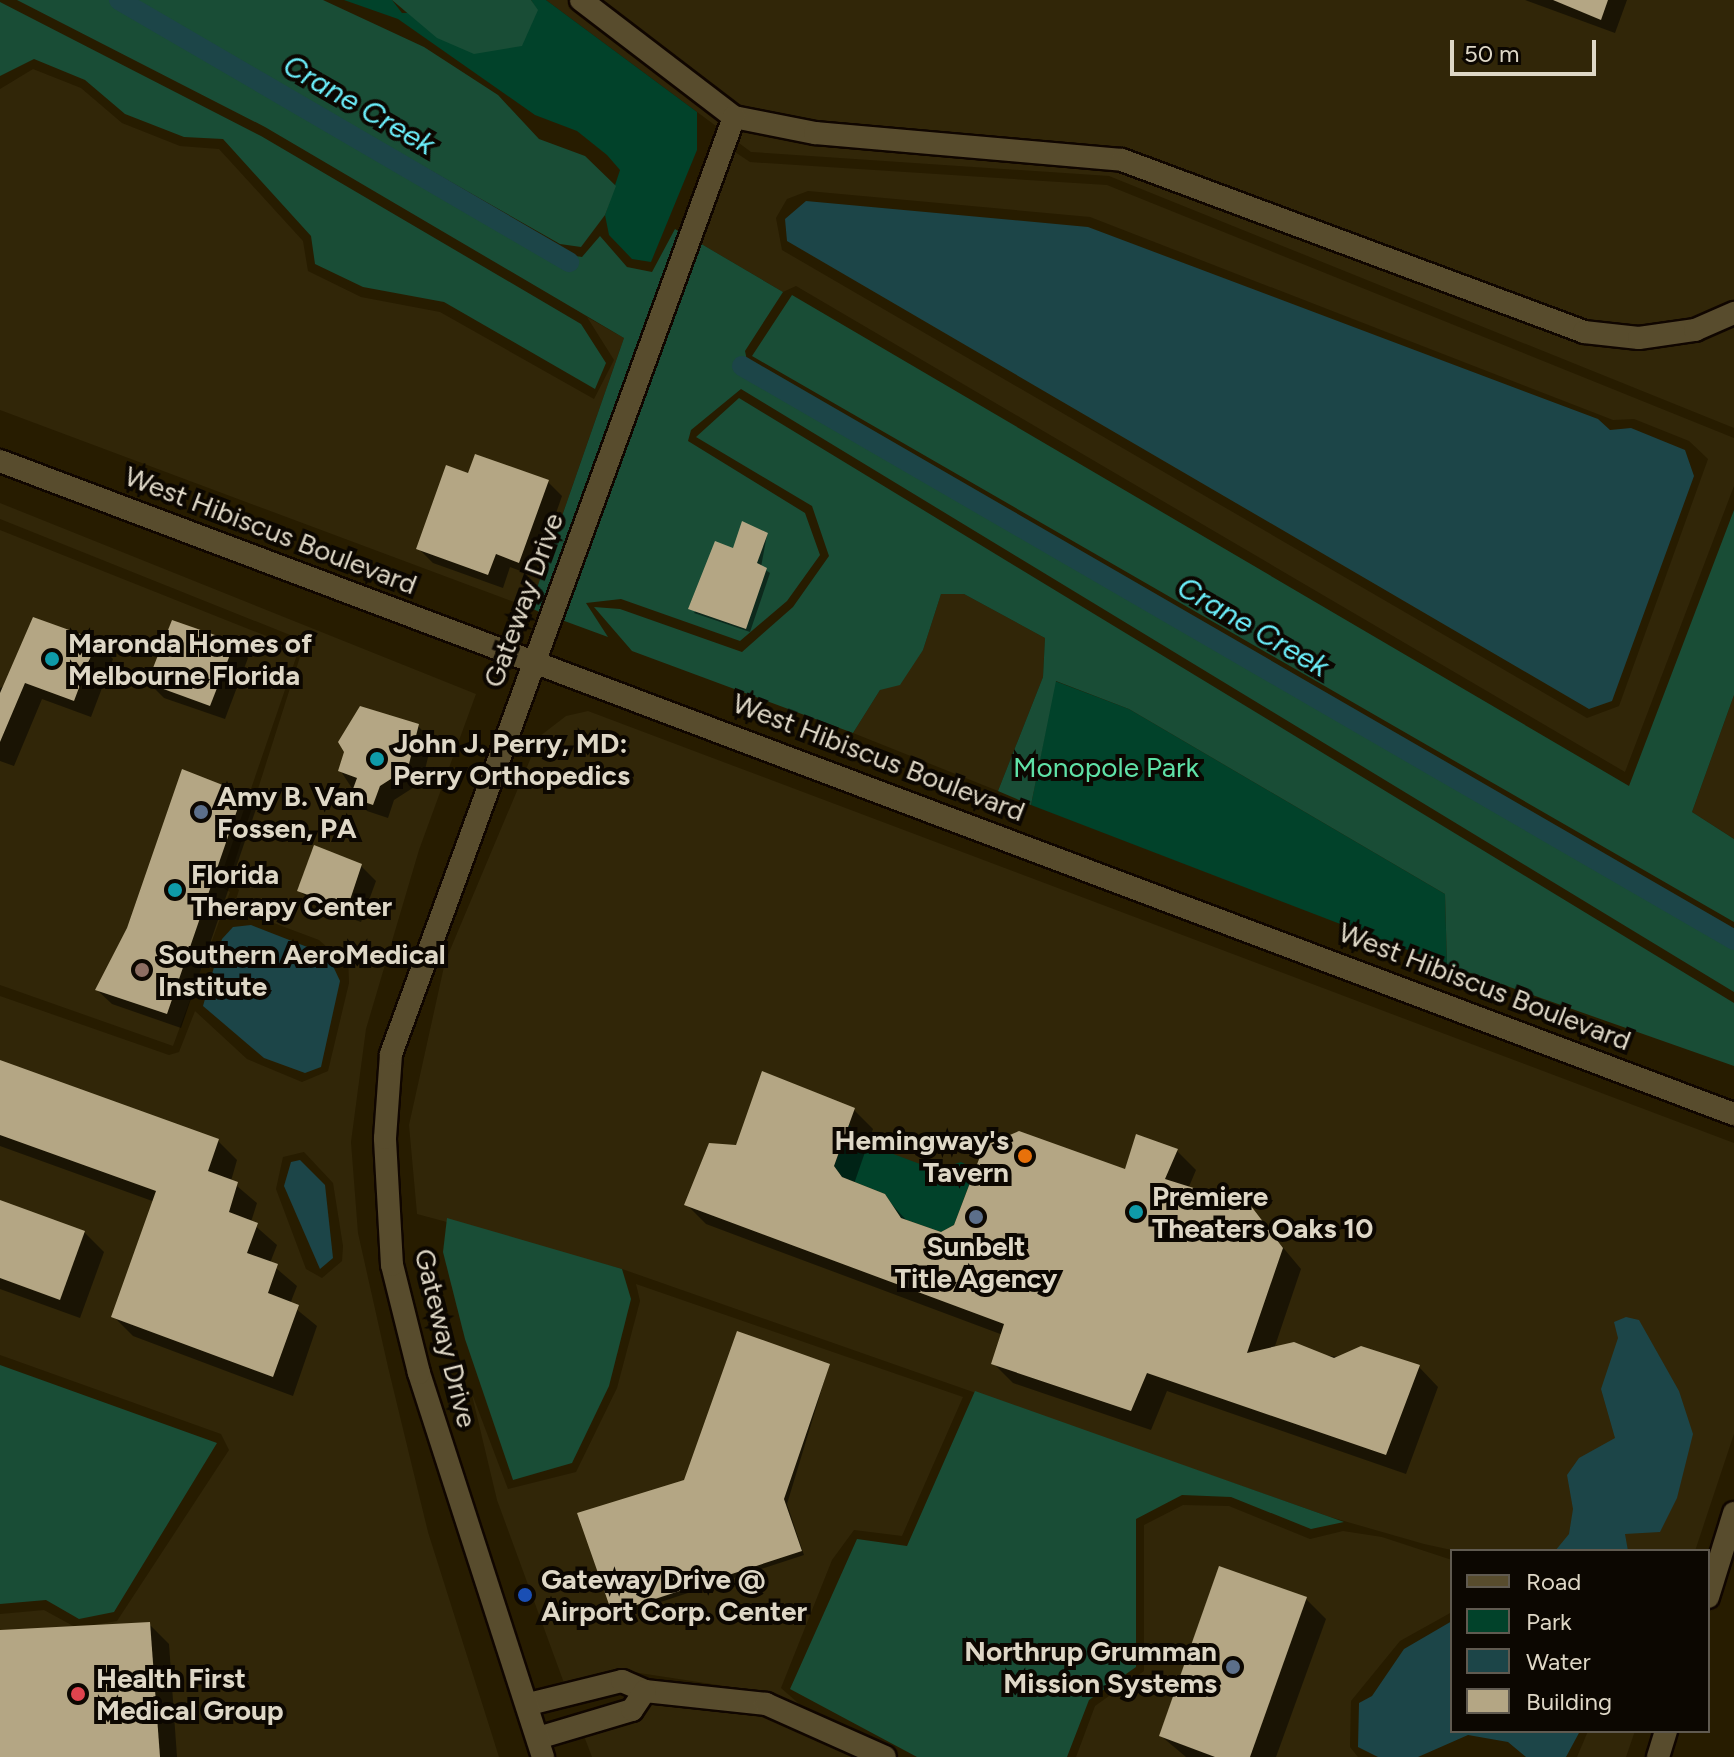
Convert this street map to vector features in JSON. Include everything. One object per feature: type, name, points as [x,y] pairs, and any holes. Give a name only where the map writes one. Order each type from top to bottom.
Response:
[{"type":"street","points":[[581,0],[734,117],[815,133],[1122,160],[1584,332],[1639,338],[1695,330],[1734,313]]},
{"type":"street","name":"Gateway Drive","points":[[540,1748],[529,1704],[419,1373],[392,1265],[385,1138],[395,1040],[734,117]]},
{"type":"street","name":"West Hibiscus Boulevard","points":[[0,461],[1734,1114]]},
{"type":"street","points":[[1710,1591],[1734,1513]]},
{"type":"street","points":[[529,1704],[622,1681],[645,1691],[766,1704],[885,1757]]},
{"type":"street","points":[[540,1748],[632,1710],[645,1691]]},
{"type":"street","points":[[1658,1757],[1665,1733]]},
{"type":"shaded area","points":[[546,0],[1734,0],[1734,428],[1109,176],[751,152]]},
{"type":"shaded area","points":[[33,69],[81,88],[122,123],[180,146],[219,149],[303,241],[308,271],[361,297],[440,312],[594,399],[614,360],[587,317],[624,338],[530,608],[0,410],[0,89]]},
{"type":"shaded area","points":[[732,150],[750,162],[1107,185],[1734,438],[1734,486],[1625,772],[796,286],[783,292],[698,242]],"holes":[[[808,191],[1090,217],[1613,420],[1634,419],[1689,441],[1708,459],[1619,706],[1587,718],[782,250],[776,218],[787,199]]]},
{"type":"shaded area","points":[[0,503],[476,694],[419,850],[366,1029],[351,1142],[358,1233],[388,1367],[428,1532],[499,1757],[0,1757],[0,1614],[44,1610],[77,1628],[117,1621],[229,1450],[221,1434],[0,1355],[0,996],[169,1055],[179,1052],[195,1011],[247,1059],[302,1082],[328,1071],[349,983],[348,955],[341,960],[319,940],[255,916],[230,918],[239,890],[229,880],[305,641],[0,519]],"holes":[[[304,1152],[333,1183],[343,1246],[342,1261],[322,1278],[306,1269],[276,1189],[283,1157]]]},
{"type":"shaded area","points":[[0,530],[299,649],[218,885],[230,892],[173,1046],[0,985]]},
{"type":"shaded area","points":[[941,594],[964,594],[1045,638],[1043,677],[998,791],[853,733],[880,690],[923,650]]},
{"type":"shaded area","points":[[1734,695],[1734,839],[1692,812]]},
{"type":"shaded area","points":[[588,711],[1734,1143],[1734,1434],[1696,1549],[1450,1550],[1424,1544],[1330,1517],[622,1269],[417,1214],[409,1125],[445,962],[540,736],[566,716]]},
{"type":"shaded area","points":[[636,1284],[963,1397],[902,1536],[854,1530],[832,1560],[781,1688],[805,1709],[770,1693],[626,1671],[564,1683],[497,1500],[471,1391],[508,1489],[576,1472],[617,1388],[640,1301]]},
{"type":"shaded area","points":[[1183,1505],[1229,1506],[1310,1539],[1343,1531],[1382,1537],[1450,1559],[1450,1613],[1400,1641],[1351,1701],[1350,1747],[1358,1757],[1076,1757],[1095,1706],[1144,1671],[1144,1525]]},
{"type":"shaded area","points":[[651,1703],[763,1715],[857,1757],[592,1757],[584,1736]]},
{"type":"shaded area","points":[[1587,1733],[1634,1733],[1626,1757],[1577,1757]]},
{"type":"green space","points":[[17,0],[111,0],[556,253],[582,257],[600,236],[627,267],[652,272],[675,229],[680,232],[540,612],[530,608],[624,338],[265,127]]},
{"type":"green space","points":[[131,0],[323,0],[424,47],[498,95],[539,139],[585,156],[616,186],[605,215],[581,247],[560,244]]},
{"type":"green space","points":[[344,0],[392,0],[402,13],[537,10],[531,0],[546,0],[697,112],[697,150],[651,262],[632,259],[609,235],[605,215],[620,170],[607,155],[577,131],[535,115],[398,19]]},
{"type":"green space","points":[[392,0],[531,0],[538,10],[522,46],[474,54],[437,38]]},
{"type":"green space","points":[[0,2],[261,136],[581,324],[606,363],[595,389],[444,302],[363,287],[315,264],[311,236],[223,139],[184,137],[125,114],[85,80],[34,59],[0,76]]},
{"type":"green space","points":[[698,242],[783,292],[745,351],[748,365],[1734,934],[1734,992],[741,389],[691,430],[688,441],[805,513],[820,555],[787,601],[740,641],[621,599],[586,603],[608,637],[559,619]]},
{"type":"green space","points":[[792,295],[1629,786],[1734,510],[1734,695],[1692,812],[1734,839],[1734,922],[752,356]]},
{"type":"green space","points":[[739,398],[1734,1003],[1734,1066],[1447,965],[1445,894],[1129,709],[1056,681],[1031,805],[998,791],[1043,677],[1045,638],[964,594],[941,594],[923,650],[900,685],[880,690],[853,733],[632,651],[594,607],[620,609],[742,652],[793,607],[829,556],[812,506],[696,437]]},
{"type":"green space","name":"Monopole Park","points":[[1055,681],[1129,709],[1445,894],[1447,965],[1031,805]]},
{"type":"green space","points":[[849,1125],[872,1146],[936,1170],[961,1162],[975,1169],[954,1225],[941,1232],[901,1218],[885,1194],[842,1177],[834,1166]]},
{"type":"green space","points":[[447,1218],[622,1269],[631,1299],[609,1386],[572,1463],[513,1480],[465,1339],[443,1252]]},
{"type":"green space","points":[[0,1365],[217,1443],[114,1612],[79,1619],[46,1600],[0,1604]]},
{"type":"green space","points":[[975,1391],[1344,1522],[1311,1529],[1231,1497],[1182,1495],[1136,1519],[1136,1667],[1089,1700],[1067,1757],[917,1757],[790,1689],[857,1539],[907,1546]]},
{"type":"water","points":[[806,201],[1088,227],[1598,419],[1610,430],[1631,428],[1685,450],[1694,476],[1612,701],[1589,709],[787,241],[785,219]]},
{"type":"water","points":[[251,925],[315,950],[333,966],[340,981],[321,1067],[305,1073],[264,1058],[203,1006],[222,939],[233,927]]},
{"type":"water","points":[[300,1160],[325,1185],[333,1258],[320,1269],[284,1186],[291,1162]]},
{"type":"water","points":[[1626,1317],[1639,1320],[1679,1391],[1693,1434],[1677,1498],[1660,1532],[1625,1534],[1628,1549],[1557,1549],[1569,1534],[1573,1509],[1567,1475],[1579,1458],[1615,1438],[1601,1389],[1618,1338],[1614,1322]]},
{"type":"water","points":[[1450,1622],[1450,1733],[1579,1733],[1566,1757],[1526,1757],[1508,1742],[1468,1735],[1418,1757],[1378,1757],[1358,1747],[1359,1703],[1372,1696],[1404,1649]]},
{"type":"building","points":[[1553,0],[1608,0],[1601,20]]},
{"type":"building","points":[[475,454],[549,480],[519,563],[496,554],[488,575],[416,549],[446,465],[468,473]]},
{"type":"building","points":[[742,521],[768,533],[757,563],[767,568],[746,629],[688,609],[715,541],[733,548]]},
{"type":"building","name":"Maronda Homes of Melbourne Florida","points":[[33,617],[97,640],[74,701],[25,683],[0,742],[0,693]]},
{"type":"building","points":[[172,620],[235,642],[210,706],[147,683]]},
{"type":"building","name":"John J. Perry, MD: Perry Orthopedics","points":[[360,706],[419,724],[408,768],[380,786],[373,805],[350,797],[357,778],[338,771],[344,752],[338,742]]},
{"type":"building","points":[[182,769],[243,793],[167,1014],[95,990],[127,928]]},
{"type":"building","points":[[314,845],[362,864],[347,909],[297,891]]},
{"type":"building","points":[[0,1060],[219,1139],[208,1171],[238,1182],[229,1212],[258,1223],[247,1253],[278,1264],[268,1293],[299,1305],[273,1377],[111,1317],[156,1191],[0,1135]]},
{"type":"building","points":[[762,1071],[855,1108],[834,1166],[842,1177],[885,1194],[901,1218],[941,1232],[954,1225],[984,1146],[1019,1131],[1125,1169],[1136,1134],[1178,1149],[1165,1179],[1251,1206],[1283,1248],[1247,1353],[1294,1342],[1334,1358],[1361,1346],[1420,1365],[1386,1455],[1147,1373],[1131,1411],[991,1364],[1004,1324],[684,1205],[709,1143],[736,1145]]},
{"type":"building","points":[[0,1200],[85,1231],[60,1300],[0,1278]]},
{"type":"building","points":[[737,1331],[830,1364],[784,1499],[802,1551],[612,1613],[577,1513],[684,1480]]},
{"type":"building","name":"Northrup Grumman Mission Systems","points":[[1219,1566],[1307,1597],[1250,1757],[1215,1757],[1159,1736]]},
{"type":"building","name":"Health First Medical Group","points":[[150,1622],[160,1757],[0,1757],[0,1630]]},
{"type":"waterway","name":"Crane Creek","points":[[119,0],[569,262]]},
{"type":"waterway","name":"Crane Creek","points":[[742,366],[1734,940]]},
{"type":"place","name":"Maronda Homes of Melbourne Florida","points":[[52,659]]},
{"type":"place","name":"John J. Perry, MD: Perry Orthopedics","points":[[377,759]]},
{"type":"place","name":"Amy B. Van Fossen, PA","points":[[201,812]]},
{"type":"place","name":"Florida Therapy Center","points":[[175,890]]},
{"type":"place","name":"Southern AeroMedical Institute","points":[[142,970]]},
{"type":"place","name":"Hemingway's Tavern","points":[[1025,1156]]},
{"type":"place","name":"Premiere Theaters Oaks 10","points":[[1136,1212]]},
{"type":"place","name":"Sunbelt Title Agency","points":[[976,1217]]},
{"type":"place","name":"Gateway Drive @ Airport Corp. Center","points":[[525,1595]]},
{"type":"place","name":"Northrup Grumman Mission Systems","points":[[1233,1667]]},
{"type":"place","name":"Health First Medical Group","points":[[78,1694]]}]
